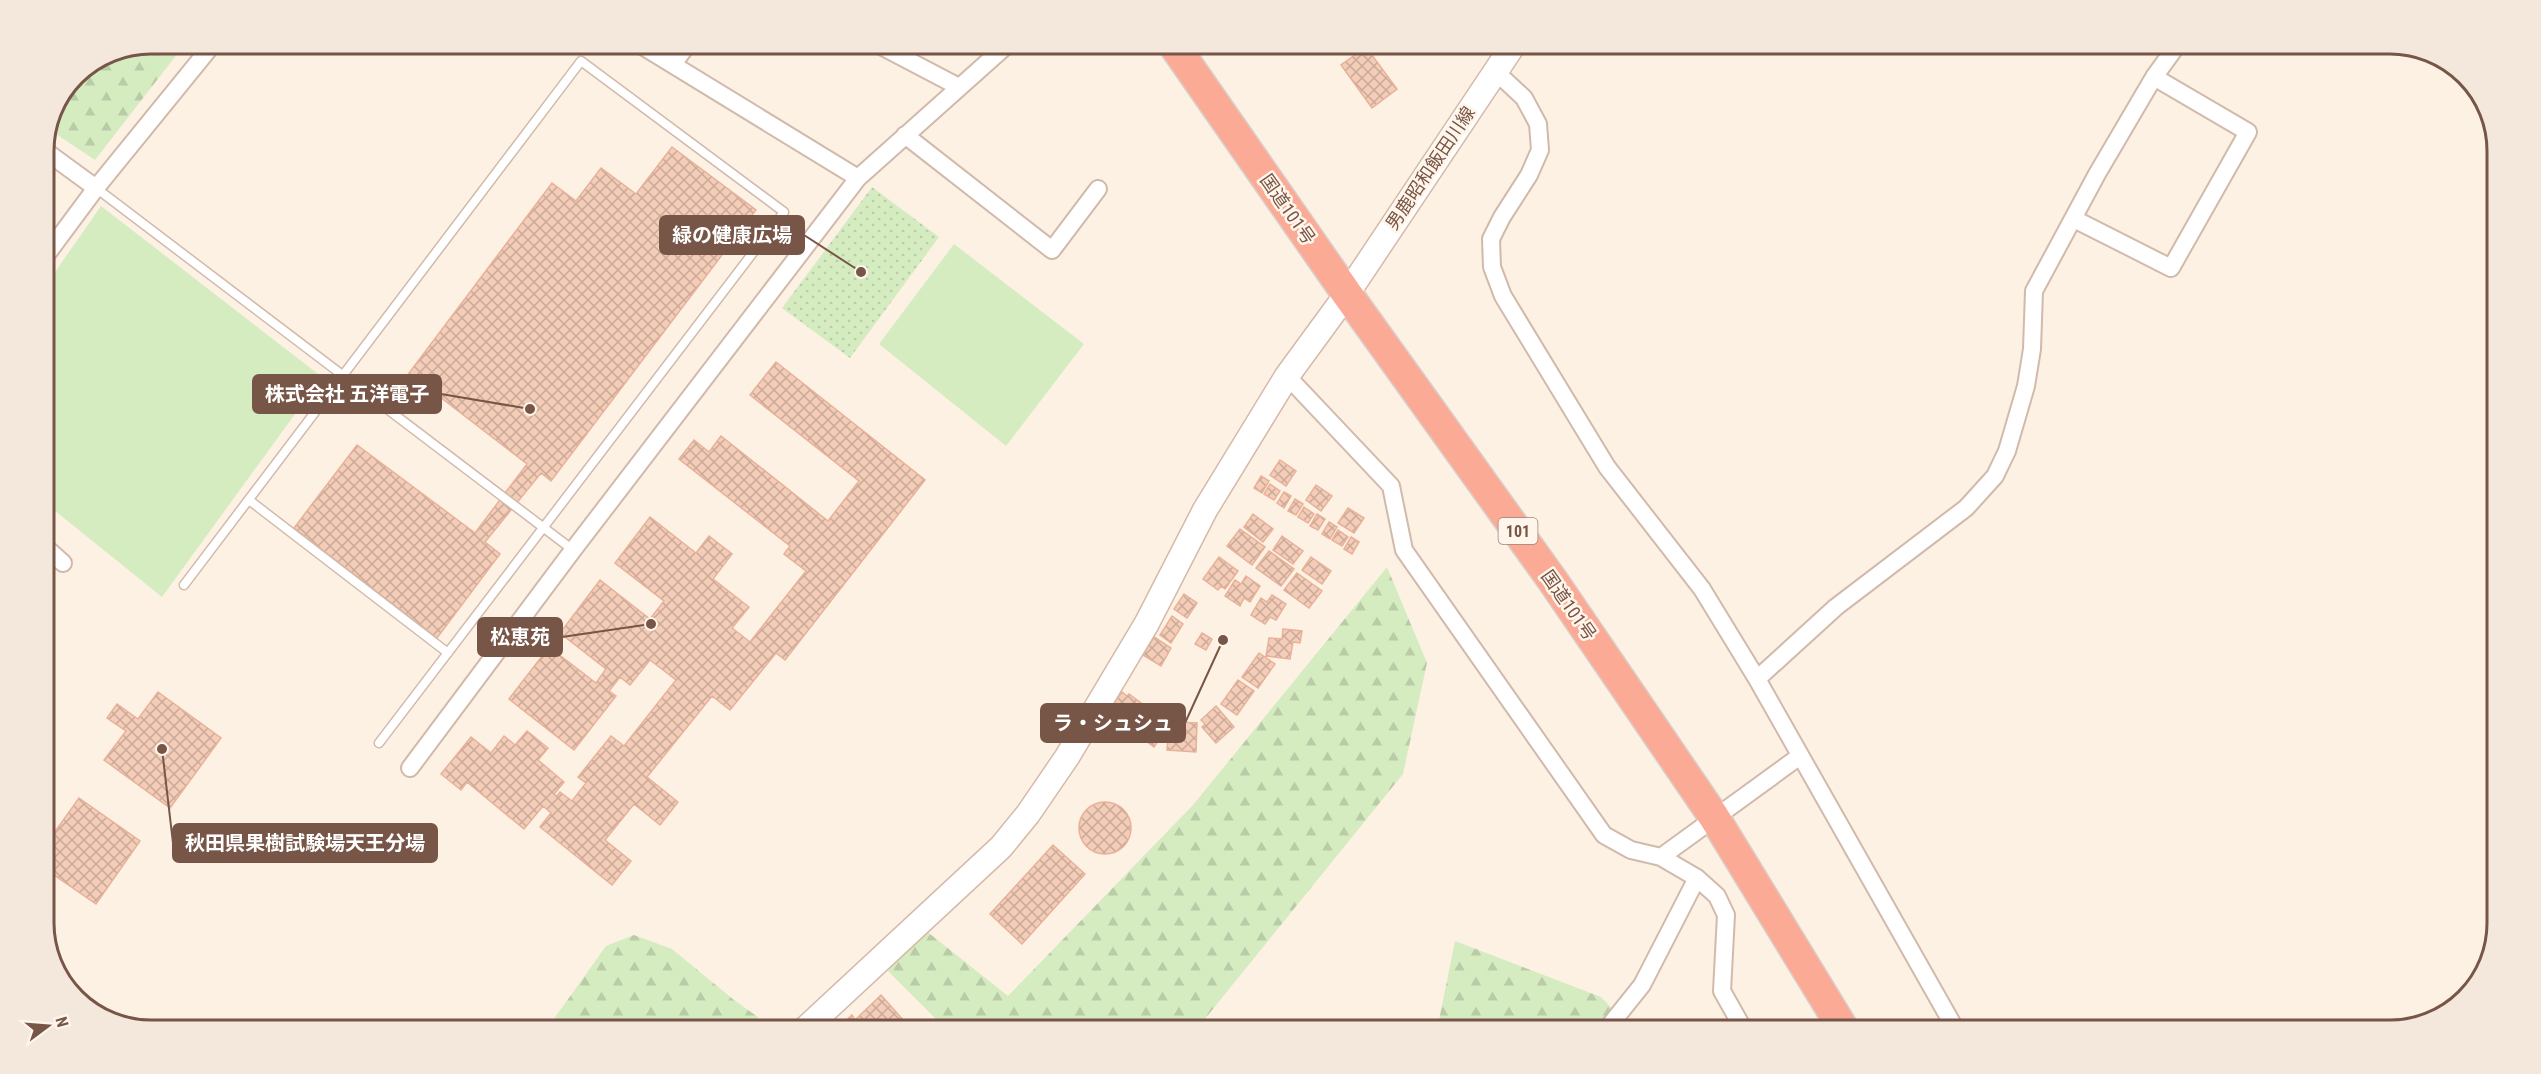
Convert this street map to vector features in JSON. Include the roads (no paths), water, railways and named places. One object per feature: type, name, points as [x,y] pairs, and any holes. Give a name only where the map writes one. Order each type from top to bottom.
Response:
[{"type":"highway","name":"国道101号","points":[[1180,54],[1347,294],[1553,580],[1714,817],[1838,1020]]},
{"type":"street","points":[[54,245],[96,188],[205,54]]},
{"type":"street","points":[[656,54],[858,178]]},
{"type":"street","points":[[673,64],[680,54]]},
{"type":"street","points":[[896,54],[958,87]]},
{"type":"street","points":[[410,768],[573,550],[858,178],[996,54]]},
{"type":"street","name":"男鹿昭和飯田川線","points":[[815,1020],[1001,847],[1029,814],[1067,757],[1147,623],[1205,510],[1287,376],[1347,294],[1507,54]]},
{"type":"street","points":[[1757,679],[1836,607],[1966,508],[1995,476],[2007,451],[2026,386],[2032,349],[2034,291],[2097,174],[2154,77],[2171,54]]},
{"type":"street","points":[[1495,71],[1524,98],[1538,123],[1540,150],[1529,175],[1491,239],[1492,267],[1503,296],[1607,467],[1701,589],[1757,679],[1950,1020]]},
{"type":"street","points":[[2074,219],[2171,268],[2177,259],[2248,132],[2154,77]]},
{"type":"street","points":[[905,135],[1053,250],[1098,189]]},
{"type":"street","points":[[54,157],[96,188]]},
{"type":"street","points":[[1287,376],[1391,486],[1404,550],[1604,835],[1631,850],[1661,857],[1697,878],[1717,896],[1726,915],[1722,991],[1738,1020]]},
{"type":"street","points":[[54,555],[63,563]]},
{"type":"street","points":[[1661,857],[1800,756]]},
{"type":"street","points":[[1614,1020],[1642,985],[1697,878]]},
{"type":"lane","points":[[184,585],[580,61],[784,212],[379,743]]},
{"type":"lane","points":[[96,188],[573,550]]},
{"type":"lane","points":[[249,500],[448,653]]},
{"type":"place","name":"緑の健康広場","points":[[861,272]]},
{"type":"place","name":"株式会社 五洋電子","points":[[530,409]]},
{"type":"place","name":"松恵苑","points":[[651,624]]},
{"type":"place","name":"ラ・シュシュ","points":[[1223,640]]},
{"type":"place","name":"秋田県果樹試験場天王分場","points":[[162,749]]}]
